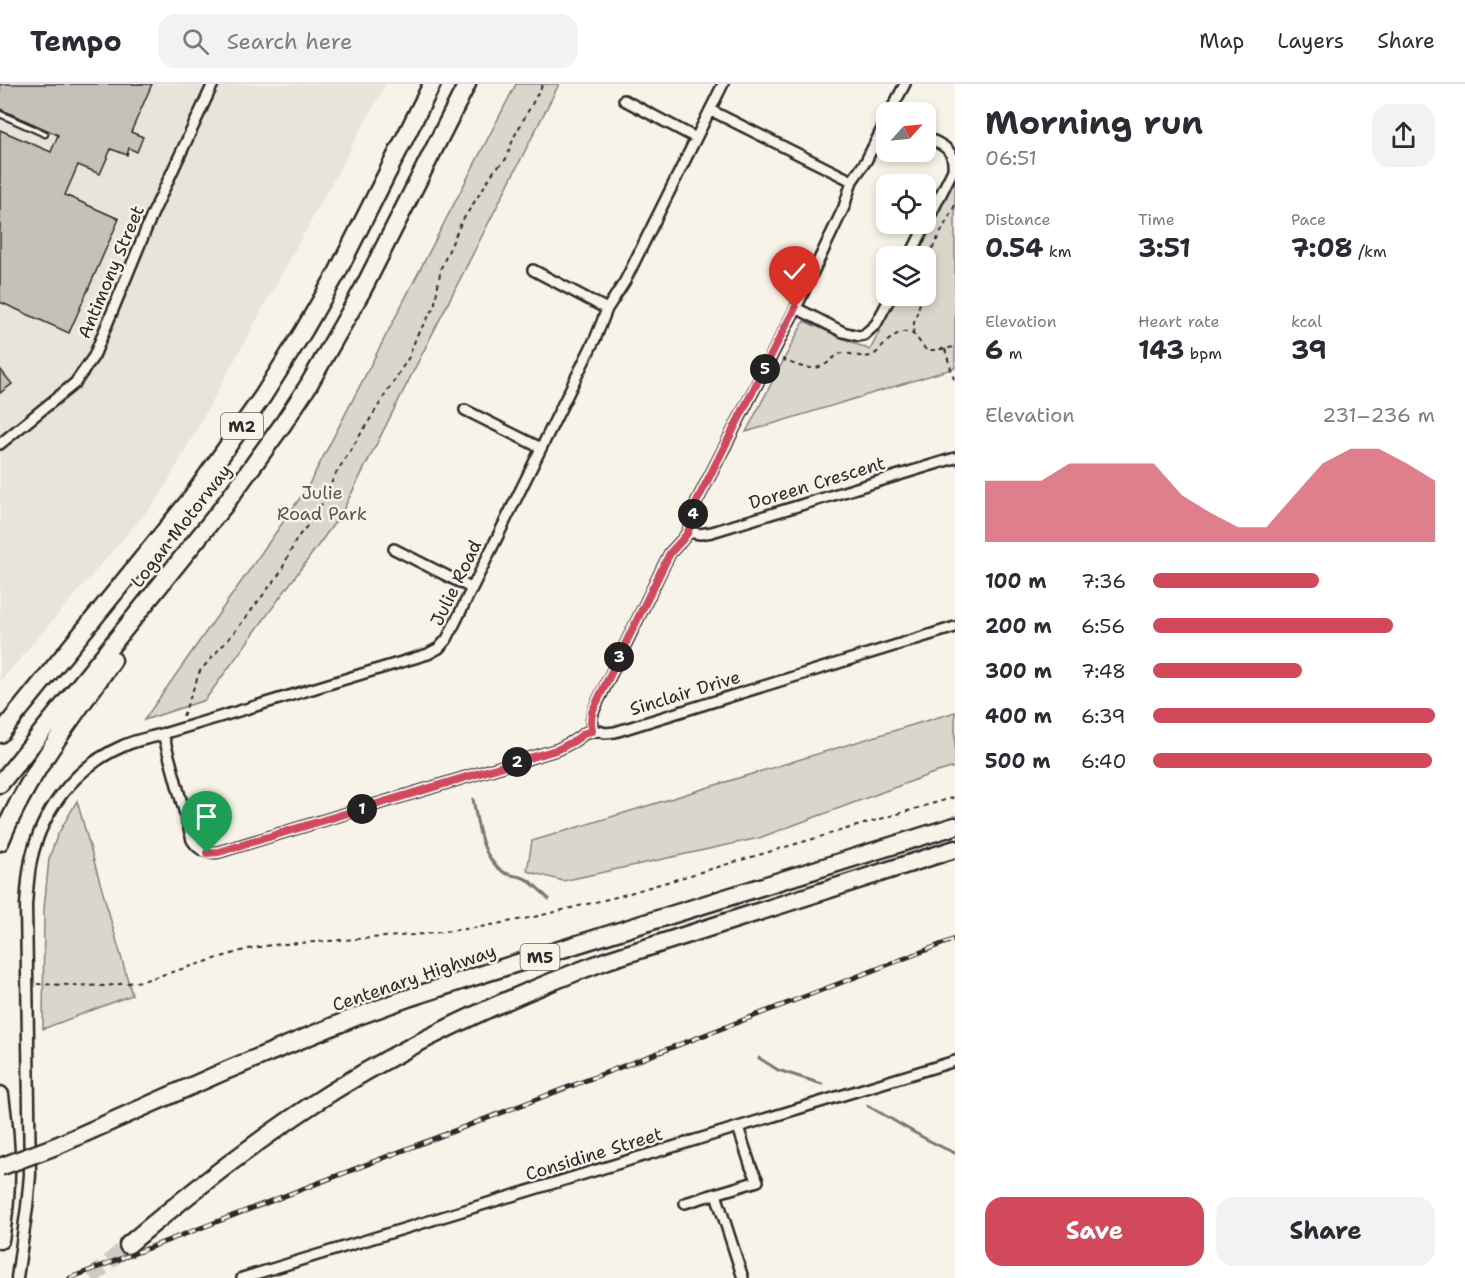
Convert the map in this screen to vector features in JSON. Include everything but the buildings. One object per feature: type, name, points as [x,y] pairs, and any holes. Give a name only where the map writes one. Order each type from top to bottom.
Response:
[{"type":"highway","name":"Logan Motorway","points":[[0,734],[189,501],[263,396],[337,273],[432,84]]},
{"type":"highway","name":"Logan Motorway","points":[[0,784],[223,507],[283,424],[308,386],[363,289],[467,84]]},
{"type":"highway","points":[[0,842],[14,809],[37,769],[114,659],[117,639]]},
{"type":"highway","name":"Centenary Highway","points":[[0,1167],[56,1146],[297,1040],[386,1006],[955,826]]},
{"type":"highway","name":"M5","points":[[128,1245],[221,1168],[288,1121],[375,1066],[454,1024],[551,981],[608,960],[955,849]]},
{"type":"highway","points":[[0,1095],[5,1127],[7,1176],[0,1240]]},
{"type":"street","name":"Antimony Street","points":[[0,444],[75,383],[94,356],[152,215],[213,84]]},
{"type":"street","name":"Julie Road","points":[[17,1278],[30,1175],[31,984],[26,905],[28,876],[37,838],[47,816],[60,795],[76,777],[98,759],[124,745],[428,654],[439,648],[447,639],[596,337],[607,309],[625,280],[723,84]]},
{"type":"street","points":[[896,102],[905,84]]},
{"type":"street","points":[[624,100],[696,138]]},
{"type":"street","points":[[711,110],[852,181]]},
{"type":"street","points":[[592,731],[592,712],[670,553],[688,532],[697,501],[844,207],[852,181],[866,161],[876,140]]},
{"type":"street","points":[[915,246],[953,170],[953,158],[950,152],[936,142]]},
{"type":"street","points":[[533,270],[607,309]]},
{"type":"street","points":[[795,308],[843,332],[859,336],[864,335],[876,324],[886,306]]},
{"type":"street","points":[[465,410],[541,448]]},
{"type":"street","name":"Doreen Crescent","points":[[688,532],[695,534],[712,532],[955,458]]},
{"type":"street","points":[[394,549],[471,588]]},
{"type":"street","name":"Sinclair Drive","points":[[163,734],[192,840],[200,849],[211,853],[219,852],[559,749],[585,733],[615,732],[955,627]]},
{"type":"street","name":"Considine Street","points":[[242,1278],[955,1061]]},
{"type":"street","points":[[685,1203],[758,1181],[738,1127]]},
{"type":"street","points":[[716,1194],[743,1278]]},
{"type":"lane","points":[[0,114],[45,134]]},
{"type":"path","points":[[183,716],[200,671],[237,629],[280,573],[297,538],[317,514],[334,475],[409,357],[417,335],[434,308],[441,268],[461,223],[494,171],[506,159],[514,137],[543,84]]},
{"type":"path","points":[[934,246],[955,205]]},
{"type":"path","points":[[913,334],[919,306]]},
{"type":"path","points":[[782,359],[803,368],[816,368],[827,364],[838,354],[875,355],[891,337],[906,332],[913,334],[926,350],[955,347]]},
{"type":"path","points":[[945,349],[955,383]]},
{"type":"path","points":[[31,984],[106,986],[142,981],[248,949],[272,945],[433,933],[534,917],[616,897],[955,797]]},
{"type":"shaded area","points":[[0,84],[386,84],[160,496],[0,682]]},
{"type":"green space","name":"Julie Road Park","points":[[516,84],[559,84],[341,514],[205,700],[144,720],[307,488]]},
{"type":"green space","points":[[955,179],[955,368],[746,432],[804,321],[870,350],[892,306],[936,306],[936,246],[921,246],[927,234],[936,234],[936,217]]},
{"type":"green space","points":[[955,712],[955,767],[759,838],[563,881],[527,871],[532,841]]},
{"type":"green space","points":[[77,801],[132,995],[43,1029],[44,909],[49,859],[57,836]]},
{"type":"waterway","points":[[473,799],[481,838],[489,857],[504,873],[527,880],[549,899]]},
{"type":"waterway","points":[[759,1058],[778,1070],[822,1084]]},
{"type":"waterway","points":[[868,1106],[921,1137],[955,1153]]},
{"type":"tunnel","points":[[91,1278],[128,1245]]},
{"type":"railway","points":[[70,1278],[955,939]]},
{"type":"route","points":[[207,853],[219,852],[559,749],[592,731],[592,712],[670,553],[688,532],[697,501],[795,308]]}]
